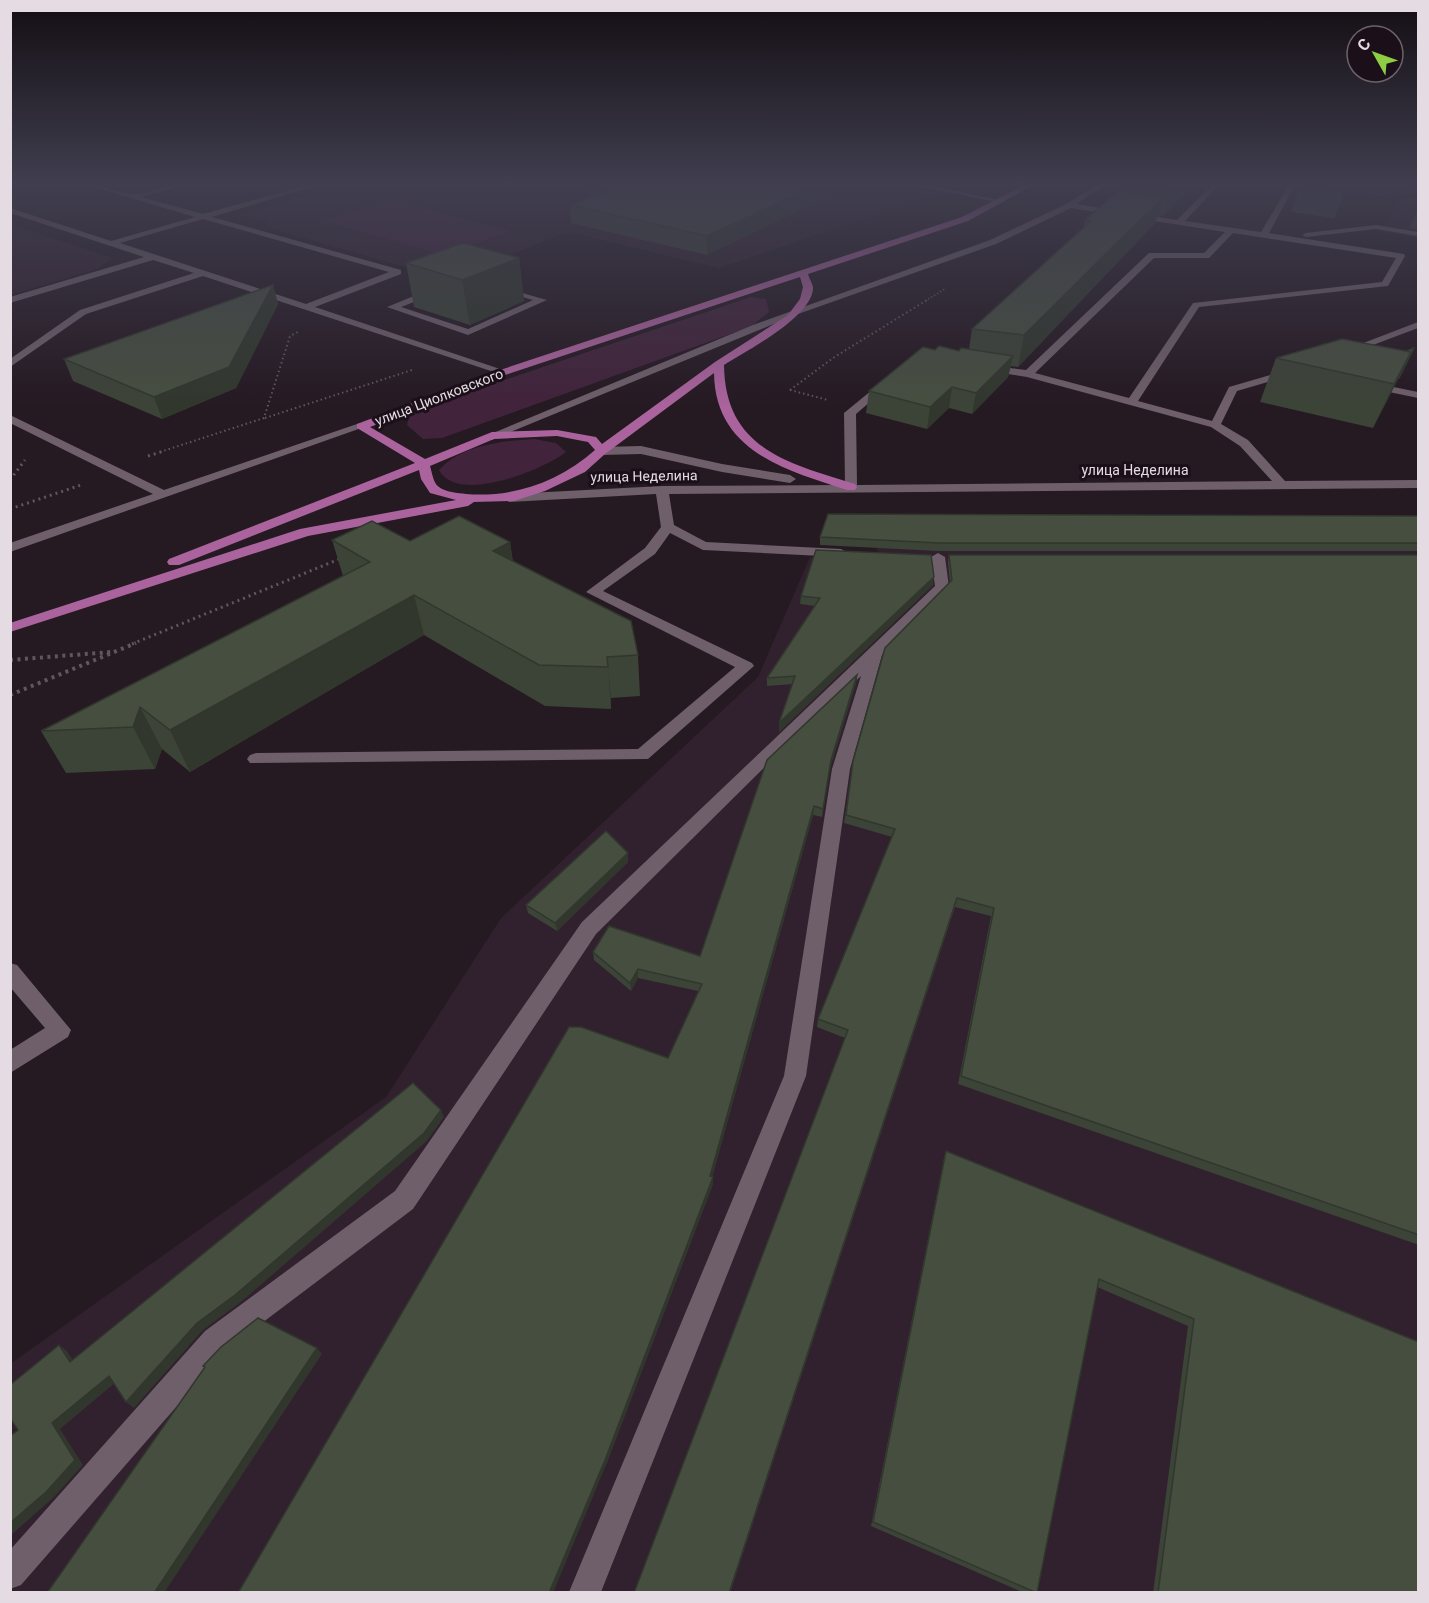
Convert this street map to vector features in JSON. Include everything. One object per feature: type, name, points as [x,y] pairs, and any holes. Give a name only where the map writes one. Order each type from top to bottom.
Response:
[{"type":"main road","name":"улица Циолковского","points":[[361,426],[504,372],[851,258]]},
{"type":"main road","points":[[10,627],[305,532],[481,500],[509,498],[541,488],[581,470],[601,451],[719,364],[791,317],[805,299],[808,287],[803,274]]},
{"type":"main road","points":[[719,364],[720,389],[724,406],[741,435],[792,468],[851,487]]},
{"type":"main road","name":"улица Циолковского","points":[[361,426],[424,464]]},
{"type":"main road","points":[[10,627],[492,436],[557,433],[592,439],[601,451]]},
{"type":"main road","points":[[424,464],[427,479],[434,490],[452,496],[481,500]]},
{"type":"street","points":[[10,300],[150,258]]},
{"type":"street","points":[[156,258],[504,372]]},
{"type":"street","points":[[306,307],[403,274],[346,258]]},
{"type":"street","points":[[492,436],[796,311],[956,258]]},
{"type":"street","points":[[1028,374],[1149,258]]},
{"type":"street","points":[[1132,402],[1196,305],[1385,284],[1400,258]]},
{"type":"street","points":[[10,364],[83,312],[203,273]]},
{"type":"street","points":[[427,280],[446,286],[392,307],[468,332],[542,300],[488,284]]},
{"type":"street","points":[[1330,358],[1419,325]]},
{"type":"street","points":[[973,366],[1028,374],[1215,425],[1244,443],[1281,484]]},
{"type":"street","points":[[1215,425],[1233,389],[1304,370]]},
{"type":"street","points":[[851,487],[850,413],[900,372]]},
{"type":"street","points":[[1352,382],[1419,394]]},
{"type":"street","points":[[10,418],[164,495]]},
{"type":"street","points":[[10,548],[361,426]]},
{"type":"street","name":"улица Неделина","points":[[601,451],[641,450],[748,473],[851,487]]},
{"type":"street","name":"улица Неделина","points":[[509,498],[662,490],[851,487],[1419,484]]},
{"type":"street","points":[[256,759],[642,755],[746,666],[593,592],[650,552],[668,526],[662,490]]},
{"type":"street","points":[[668,526],[703,546],[856,553]]},
{"type":"street","points":[[10,1574],[215,1341],[404,1200],[589,928],[942,587],[938,557]]},
{"type":"street","points":[[585,1593],[795,1076],[841,769],[875,654]]},
{"type":"street","points":[[10,971],[60,1030],[10,1063]]},
{"type":"path","points":[[264,418],[290,336],[307,329]]},
{"type":"path","points":[[10,509],[92,481],[128,463],[456,356]]},
{"type":"path","points":[[790,390],[857,407]]},
{"type":"path","points":[[10,480],[25,459]]},
{"type":"path","points":[[10,695],[346,556]]},
{"type":"path","points":[[10,660],[116,651]]},
{"type":"shaded area","points":[[10,258],[112,258],[97,269],[11,295]]},
{"type":"shaded area","points":[[373,258],[502,258],[448,279]]},
{"type":"shaded area","points":[[676,258],[749,258],[719,268]]},
{"type":"shaded area","points":[[751,297],[766,299],[769,312],[752,326],[442,438],[423,439],[407,425],[409,417],[424,407]]},
{"type":"shaded area","points":[[534,439],[556,443],[566,452],[520,475],[481,484],[463,484],[449,480],[439,470],[448,462],[470,450],[496,443]]},
{"type":"shaded area","points":[[1418,521],[1418,1592],[11,1592],[10,1364],[386,1097],[501,918],[758,677],[810,557],[879,563],[873,522]]},
{"type":"building","points":[[421,258],[519,258],[462,280],[406,263]]},
{"type":"building","points":[[1050,258],[1102,258],[1024,335],[972,329]]},
{"type":"building","points":[[273,285],[229,367],[154,397],[64,359]]},
{"type":"building","points":[[1342,339],[1411,352],[1394,384],[1276,358]]},
{"type":"building","points":[[939,346],[959,351],[961,348],[1013,356],[976,393],[952,387],[930,407],[869,391],[923,347],[935,350]]},
{"type":"building","points":[[1414,348],[1398,378],[1411,352],[1406,351]]},
{"type":"building","points":[[828,514],[1419,516],[1419,543],[939,543],[820,537]]},
{"type":"building","points":[[459,516],[510,542],[493,551],[631,621],[638,655],[607,657],[608,667],[539,665],[414,595],[170,730],[140,707],[133,727],[41,731],[370,562],[332,540],[372,521],[410,541]]},
{"type":"building","points":[[816,550],[931,555],[934,577],[779,723],[795,676],[767,678],[820,598],[801,596]]},
{"type":"building","points":[[949,555],[1419,555],[1419,1235],[961,1076],[994,908],[957,898],[729,1593],[634,1593],[848,1030],[818,1019],[895,829],[846,815],[853,761],[885,648],[952,580]]},
{"type":"building","points":[[857,675],[831,760],[823,809],[814,806],[710,1176],[713,1177],[605,1460],[549,1593],[238,1593],[569,1027],[581,1027],[668,1058],[702,984],[638,969],[630,983],[593,952],[609,926],[700,956],[767,760]]},
{"type":"building","points":[[606,831],[628,853],[555,923],[526,905]]},
{"type":"building","points":[[413,1083],[441,1110],[424,1133],[235,1295],[197,1323],[126,1402],[109,1376],[52,1423],[75,1460],[46,1492],[10,1523],[10,1436],[18,1430],[10,1418],[10,1385],[59,1345],[70,1362]]},
{"type":"building","points":[[946,1151],[1419,1342],[1419,1593],[1158,1593],[1194,1319],[1099,1279],[1037,1593],[873,1522]]},
{"type":"building","points":[[258,1318],[317,1348],[154,1593],[47,1593],[205,1367],[203,1366],[221,1347]]}]
